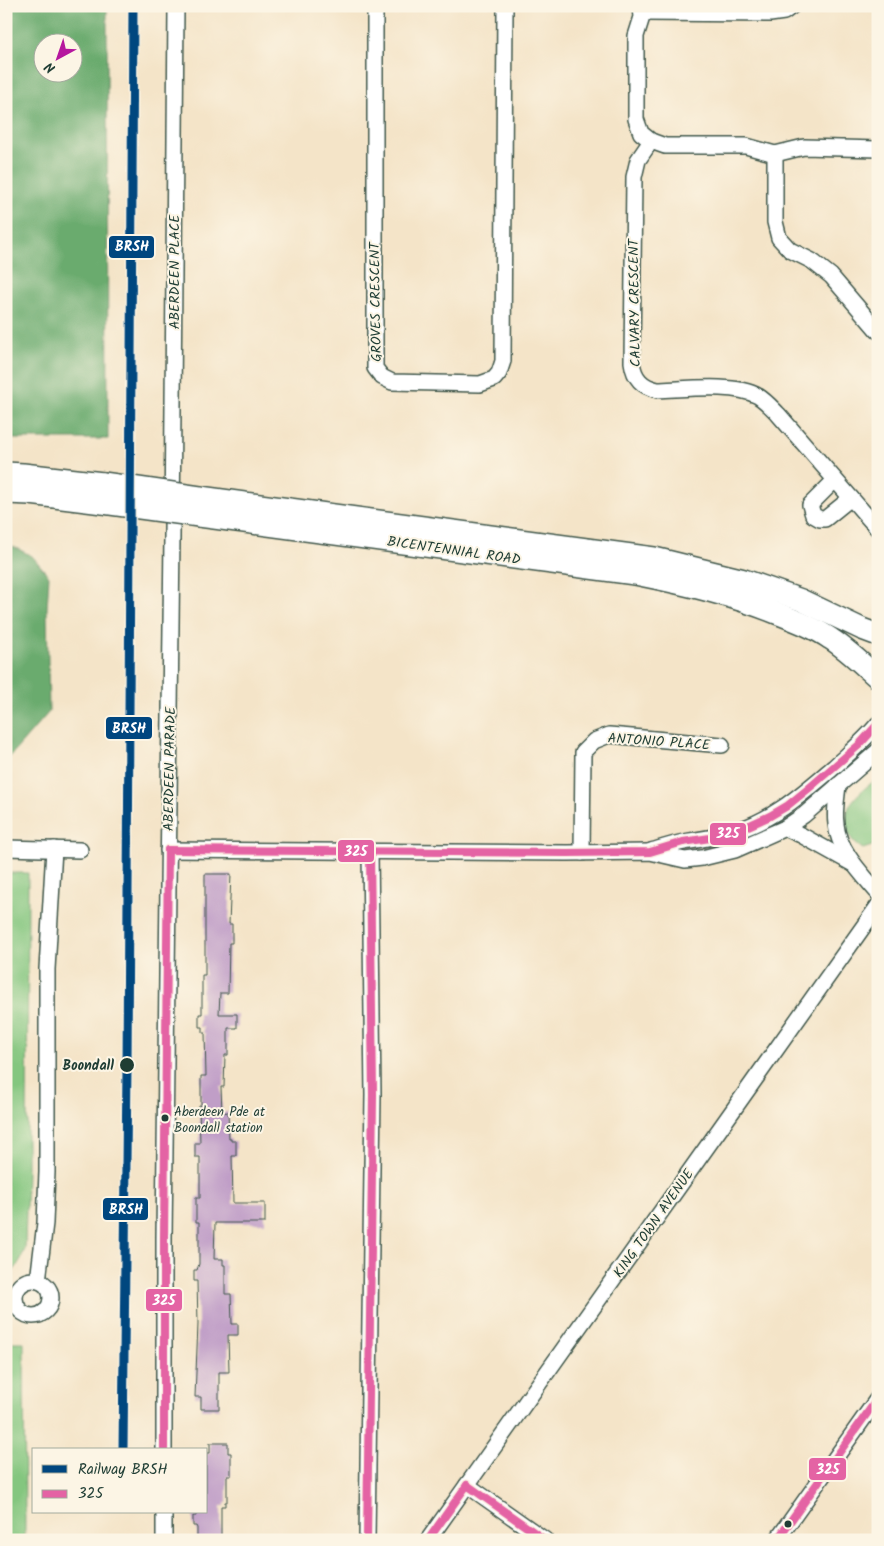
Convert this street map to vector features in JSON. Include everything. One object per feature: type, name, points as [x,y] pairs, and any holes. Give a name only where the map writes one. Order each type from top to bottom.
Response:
[{"type":"main road","name":"BICENTENNIAL ROAD","points":[[6,473],[23,474],[103,493],[635,574],[685,584],[719,592],[756,604],[814,629],[857,658],[878,678]]},
{"type":"main road","name":"BICENTENNIAL ROAD","points":[[6,493],[103,493]]},
{"type":"main road","name":"BICENTENNIAL ROAD","points":[[200,507],[654,558],[744,580],[801,600],[862,630],[878,635]]},
{"type":"street","name":"ABERDEEN PLACE","points":[[172,537],[176,6]]},
{"type":"street","name":"GROVES CRESCENT","points":[[375,6],[375,368],[382,377],[392,382],[480,384],[494,379],[499,373],[503,360],[505,6]]},
{"type":"street","points":[[792,6],[784,12],[770,14],[642,9],[636,36],[636,119],[641,133],[651,141],[665,146],[746,146],[775,154],[804,147],[878,149]]},
{"type":"street","name":"CALVARY CRESCENT","points":[[651,141],[638,160],[634,177],[633,371],[643,385],[658,390],[733,389],[758,396],[778,414],[878,529]]},
{"type":"street","points":[[775,154],[775,222],[779,238],[790,250],[812,261],[832,276],[878,331]]},
{"type":"street","points":[[835,480],[810,505],[813,515],[820,520],[825,519],[850,498]]},
{"type":"street","name":"ABERDEEN PARADE","points":[[164,1448],[164,1238],[172,537]]},
{"type":"street","points":[[650,852],[683,842],[717,837],[763,820],[787,806],[808,789],[859,745],[878,724]]},
{"type":"street","name":"ANTONIO PLACE","points":[[582,853],[583,752],[594,740],[609,736],[722,745]]},
{"type":"street","points":[[168,850],[650,852],[685,860],[702,858],[735,850],[785,828],[804,815],[878,751]]},
{"type":"street","points":[[838,785],[836,828],[853,864]]},
{"type":"street","points":[[785,828],[853,864],[875,882]]},
{"type":"street","points":[[6,848],[80,850]]},
{"type":"street","points":[[38,1281],[45,1223],[47,1172],[47,969],[54,849]]},
{"type":"street","points":[[367,1540],[373,1095],[370,852]]},
{"type":"street","name":"KING TOWN AVENUE","points":[[428,1540],[878,906]]},
{"type":"street","points":[[777,1540],[878,1398]]},
{"type":"street","points":[[467,1485],[545,1540]]},
{"type":"street","points":[[164,1514],[164,1540]]},
{"type":"green space","points":[[6,6],[107,6],[108,439],[6,439]]},
{"type":"green space","points":[[6,543],[32,556],[49,576],[47,609],[49,712],[6,761]]},
{"type":"green space","points":[[878,778],[878,844],[863,849],[851,838],[847,828],[847,812],[854,799]]},
{"type":"green space","points":[[6,873],[28,873],[25,1249],[6,1283]]},
{"type":"green space","points":[[6,1342],[24,1342],[25,1540],[6,1540]]},
{"type":"building","points":[[205,874],[231,874],[229,924],[232,924],[232,943],[229,943],[228,993],[220,993],[219,1014],[237,1014],[237,1028],[228,1028],[228,1055],[225,1055],[224,1087],[221,1087],[222,1113],[228,1112],[229,1139],[236,1141],[236,1156],[232,1156],[233,1203],[265,1203],[265,1223],[215,1223],[214,1259],[223,1259],[223,1265],[225,1265],[225,1294],[231,1294],[232,1324],[238,1324],[238,1335],[228,1335],[229,1372],[219,1372],[219,1409],[201,1409],[201,1397],[195,1397],[198,1324],[197,1281],[194,1281],[194,1270],[197,1270],[199,1264],[199,1222],[196,1222],[196,1198],[200,1198],[200,1157],[195,1157],[195,1143],[200,1143],[199,1106],[201,1106],[201,1076],[206,1076],[205,1033],[203,1033],[203,1027],[199,1027],[199,1014],[202,1014],[202,975],[205,975]]},
{"type":"building","points":[[210,1443],[228,1443],[228,1453],[231,1453],[231,1476],[227,1476],[227,1502],[225,1502],[225,1506],[221,1506],[221,1540],[197,1540],[197,1528],[193,1526],[193,1516],[196,1516],[196,1514],[208,1514],[208,1453],[210,1453]]},
{"type":"rail line","name":"BRSH","points":[[123,1448],[133,6]]},
{"type":"transit line","name":"325","points":[[168,850],[650,852],[683,842],[717,837],[737,831],[770,816],[787,806],[808,789],[859,745],[878,724]]},
{"type":"transit line","name":"325","points":[[164,1448],[168,850]]},
{"type":"transit line","name":"325","points":[[367,1540],[373,1095],[370,852]]},
{"type":"transit line","name":"325","points":[[777,1540],[878,1398]]},
{"type":"transit line","name":"325","points":[[467,1485],[545,1540]]},
{"type":"transit line","name":"325","points":[[428,1540],[467,1485]]},
{"type":"place","name":"Boondall","points":[[127,1065]]},
{"type":"place","name":"Aberdeen Pde at Boondall station","points":[[165,1118]]}]
